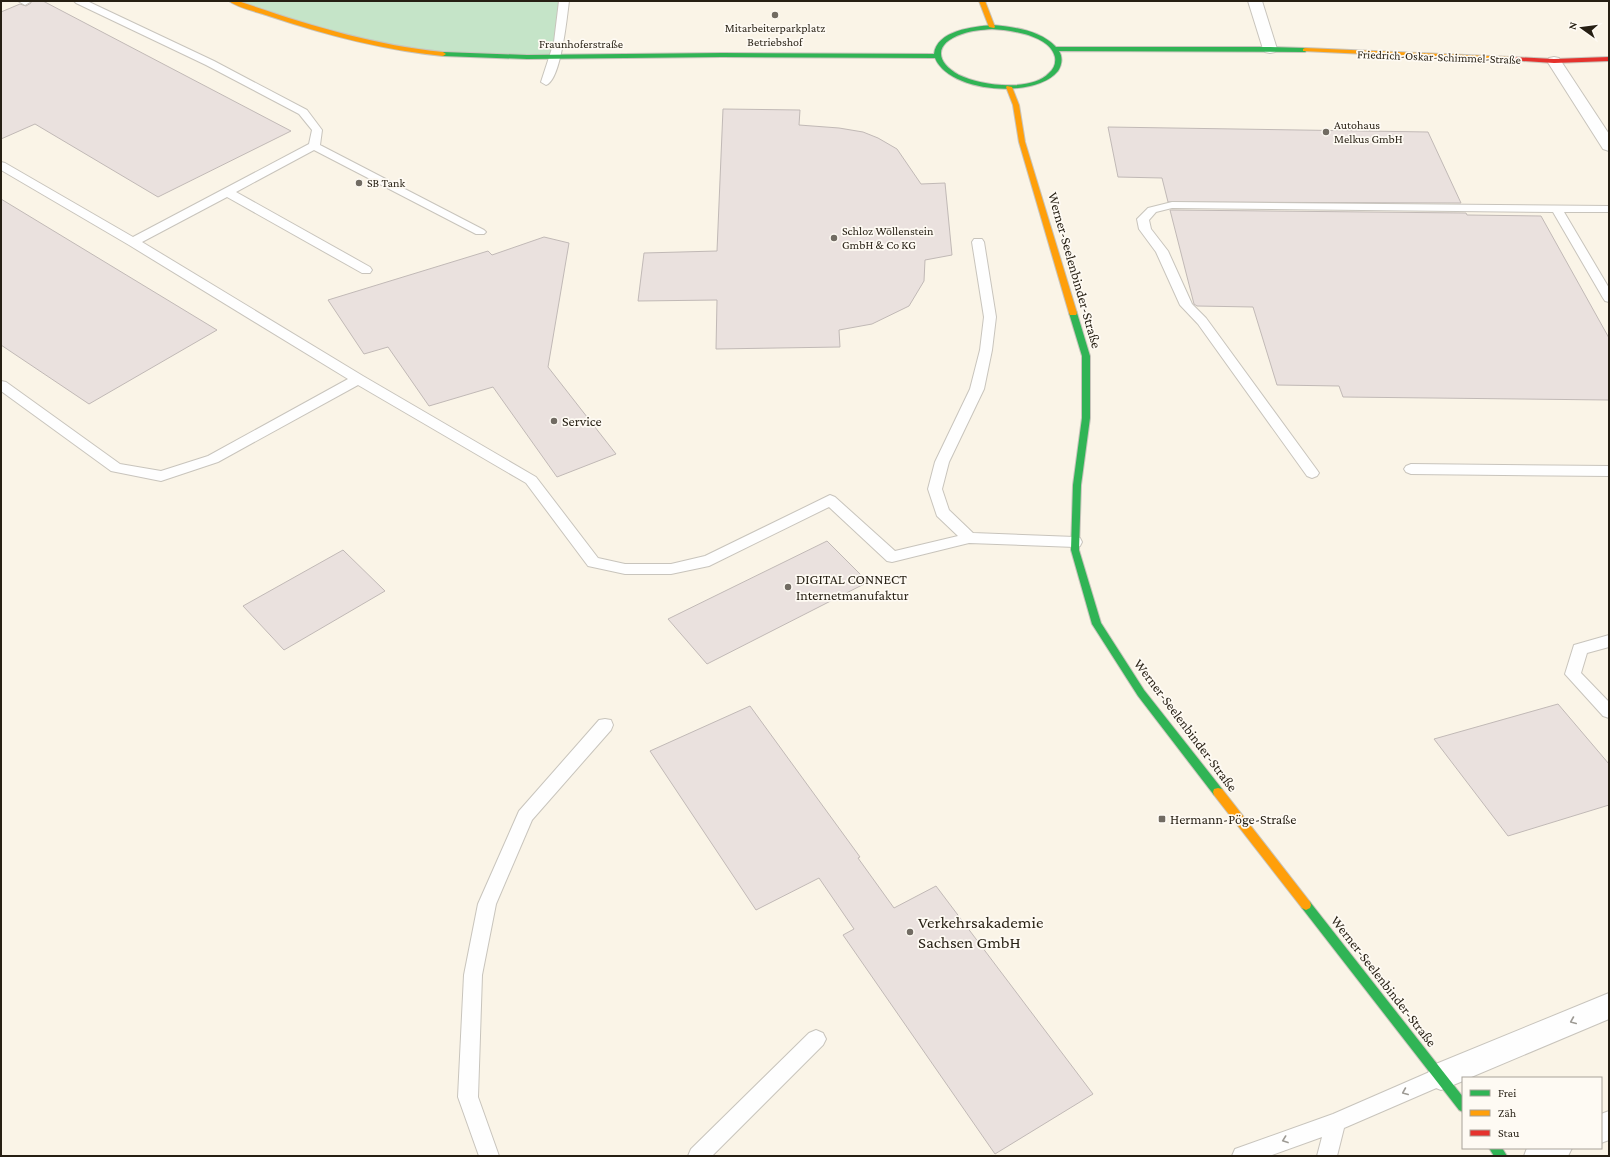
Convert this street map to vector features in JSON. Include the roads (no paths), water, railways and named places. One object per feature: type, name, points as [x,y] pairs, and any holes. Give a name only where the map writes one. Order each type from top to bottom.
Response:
[{"type":"main road","name":"Fraunhoferstraße","points":[[232,1],[361,42],[402,50],[449,54],[557,57],[784,55],[937,56]]},
{"type":"main road","points":[[982,1],[992,27]]},
{"type":"main road","points":[[992,27],[1030,33],[1046,40],[1056,49],[1060,59],[1056,69],[1051,74],[1046,78],[1029,84],[1009,87],[988,86],[968,82],[941,66],[937,56],[939,47],[946,39],[958,33],[992,27]]},
{"type":"main road","name":"Friedrich-Oskar-Schimmel-Straße","points":[[1056,49],[1270,50],[1554,61],[1609,60]]},
{"type":"main road","name":"Werner-Seelenbinder-Straße","points":[[1009,87],[1016,105],[1022,142],[1086,356],[1086,418],[1077,485],[1075,550],[1097,624],[1141,692],[1462,1105]]},
{"type":"street","points":[[1255,1],[1270,50]]},
{"type":"street","points":[[1554,61],[1609,146]]},
{"type":"street","points":[[1441,1076],[1609,1006]]},
{"type":"street","points":[[1539,1156],[1555,1149]]},
{"type":"lane","points":[[79,1],[210,62],[303,112],[317,130],[314,146]]},
{"type":"lane","points":[[546,82],[557,57],[561,36],[564,1]]},
{"type":"lane","points":[[133,242],[314,146]]},
{"type":"lane","points":[[314,146],[480,232]]},
{"type":"lane","points":[[1,165],[133,242],[358,379],[531,480],[593,562],[625,569],[671,569],[710,561],[830,500],[892,557],[970,538],[1075,542]]},
{"type":"lane","points":[[227,192],[366,270]]},
{"type":"lane","points":[[1312,472],[1202,321],[1186,305],[1162,251],[1144,229],[1144,219],[1152,210],[1172,205],[1609,209]]},
{"type":"lane","points":[[1556,208],[1609,298]]},
{"type":"lane","points":[[970,538],[942,512],[935,489],[942,462],[978,389],[986,350],[990,317],[978,242]]},
{"type":"lane","points":[[1,386],[116,468],[161,476],[212,458],[358,379]]},
{"type":"lane","points":[[1410,469],[1609,471]]},
{"type":"lane","points":[[1609,641],[1580,649],[1573,674],[1609,712]]},
{"type":"lane","points":[[489,1156],[468,1097],[473,975],[487,904],[525,816],[604,725]]},
{"type":"lane","points":[[698,1156],[816,1039]]},
{"type":"lane","points":[[1242,1156],[1336,1122],[1441,1076]]},
{"type":"lane","points":[[1327,1156],[1336,1122]]},
{"type":"place","name":"Mitarbeiterparkplatz Betriebshof","points":[[775,15]]},
{"type":"place","name":"Autohaus Melkus GmbH","points":[[1326,132]]},
{"type":"place","name":"SB Tank","points":[[359,183]]},
{"type":"place","name":"Schloz Wöllenstein GmbH & Co KG","points":[[834,238]]},
{"type":"place","name":"Service","points":[[554,421]]},
{"type":"place","name":"DIGITAL CONNECT Internetmanufaktur","points":[[788,587]]},
{"type":"place","name":"Hermann-Pöge-Straße","points":[[1162,819]]},
{"type":"place","name":"Verkehrsakademie Sachsen GmbH","points":[[910,932]]}]
